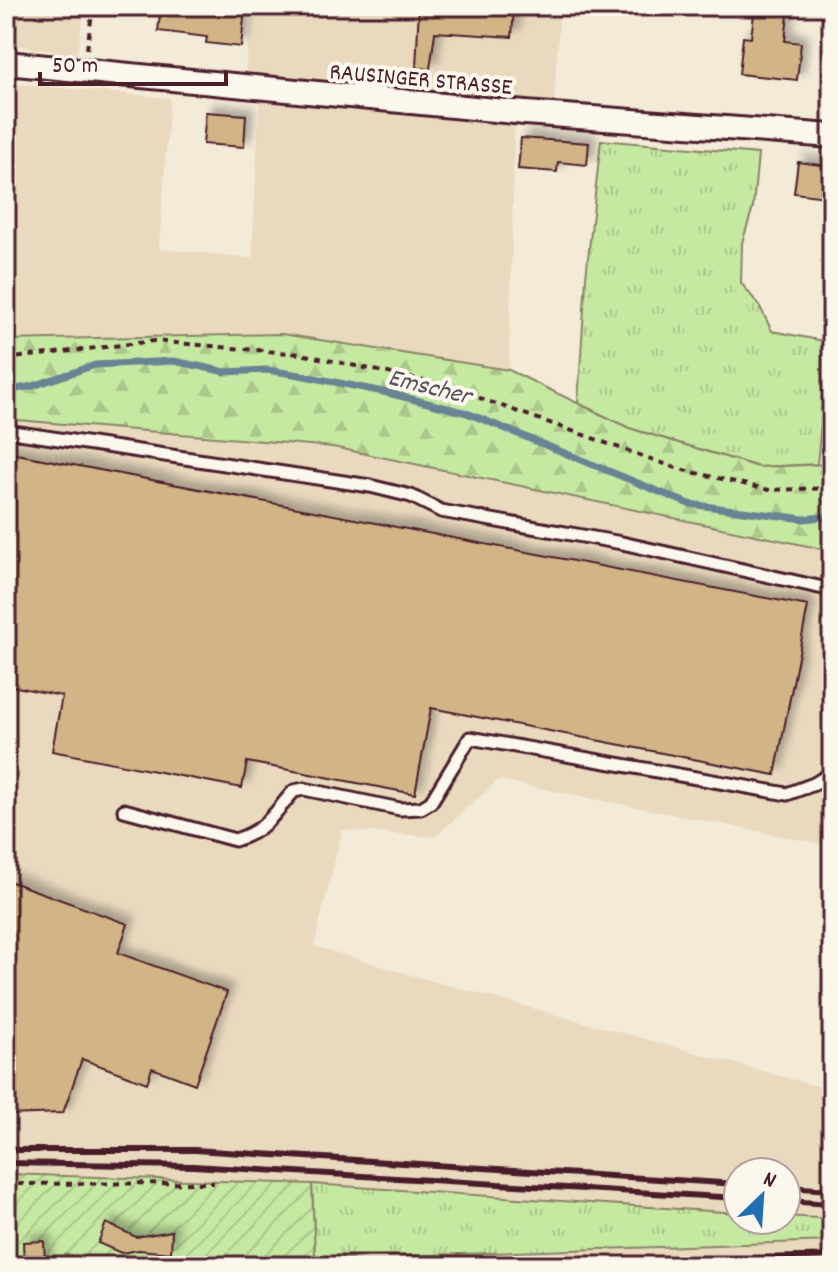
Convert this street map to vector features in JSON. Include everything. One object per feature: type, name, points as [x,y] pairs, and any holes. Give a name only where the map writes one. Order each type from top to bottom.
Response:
[{"type":"street","name":"RAUSINGER STRASSE","points":[[6,63],[541,115],[832,136]]},
{"type":"lane","points":[[6,431],[370,486],[411,496],[441,511],[622,543],[832,590]]},
{"type":"lane","points":[[124,810],[235,840],[251,835],[271,821],[294,791],[304,789],[413,810],[431,802],[470,738],[787,794],[832,773]]},
{"type":"path","points":[[84,71],[93,6]]},
{"type":"path","points":[[6,359],[154,341],[301,354],[443,385],[679,469],[769,490],[832,488]]},
{"type":"path","points":[[6,1184],[214,1183]]},
{"type":"shaded area","points":[[6,6],[85,6],[77,55],[6,44]]},
{"type":"shaded area","points":[[253,6],[560,6],[554,103],[515,100],[509,370],[282,334],[6,340],[6,83],[170,98],[159,249],[252,258],[261,76],[245,73]]},
{"type":"shaded area","points":[[6,419],[333,447],[832,551],[832,846],[498,780],[435,837],[342,830],[314,946],[832,1090],[832,1219],[802,1217],[802,1156],[722,1156],[722,1212],[312,1184],[6,1174]]},
{"type":"shaded area","points":[[832,1241],[832,1266],[259,1266],[315,1259]]},
{"type":"green space","points":[[601,140],[758,154],[753,207],[742,243],[741,283],[759,305],[772,331],[829,342],[817,464],[759,467],[629,428],[578,403],[586,277]]},
{"type":"green space","points":[[282,334],[509,370],[629,428],[758,467],[832,464],[832,551],[333,447],[6,419],[6,340]]},
{"type":"green space","points":[[6,1174],[312,1184],[315,1259],[259,1266],[6,1266]]},
{"type":"green space","points":[[312,1184],[722,1212],[722,1236],[802,1236],[802,1217],[832,1219],[832,1241],[315,1259]]},
{"type":"building","points":[[210,6],[245,8],[241,47],[206,43],[207,37],[158,31],[161,7],[209,13]]},
{"type":"building","points":[[419,6],[514,6],[512,37],[435,32],[430,69],[416,68]]},
{"type":"building","points":[[755,6],[789,6],[785,41],[801,43],[797,80],[739,74],[743,37],[751,38]]},
{"type":"building","points":[[206,112],[246,115],[244,147],[203,144]]},
{"type":"building","points":[[521,138],[589,143],[587,165],[558,162],[557,172],[518,169]]},
{"type":"building","points":[[798,162],[829,166],[825,197],[794,193]]},
{"type":"building","points":[[6,452],[808,606],[775,775],[431,708],[415,794],[247,762],[242,788],[52,751],[62,696],[6,685]]},
{"type":"building","points":[[6,880],[128,924],[118,953],[227,992],[195,1084],[152,1068],[147,1083],[82,1059],[63,1113],[6,1115]]},
{"type":"building","points":[[106,1223],[136,1237],[172,1231],[171,1253],[139,1250],[121,1253],[98,1243]]},
{"type":"building","points":[[44,1241],[45,1265],[24,1266],[23,1242]]},
{"type":"waterway","name":"Emscher","points":[[6,391],[33,386],[95,365],[174,361],[226,372],[267,370],[388,393],[467,413],[689,504],[804,519],[832,516]]},
{"type":"railway","points":[[6,1150],[195,1150],[722,1183]]},
{"type":"railway","points":[[6,1163],[193,1166],[722,1197]]},
{"type":"railway","points":[[802,1188],[832,1190]]},
{"type":"railway","points":[[802,1202],[832,1204]]},
{"type":"railway","points":[[580,1266],[832,1256]]}]
